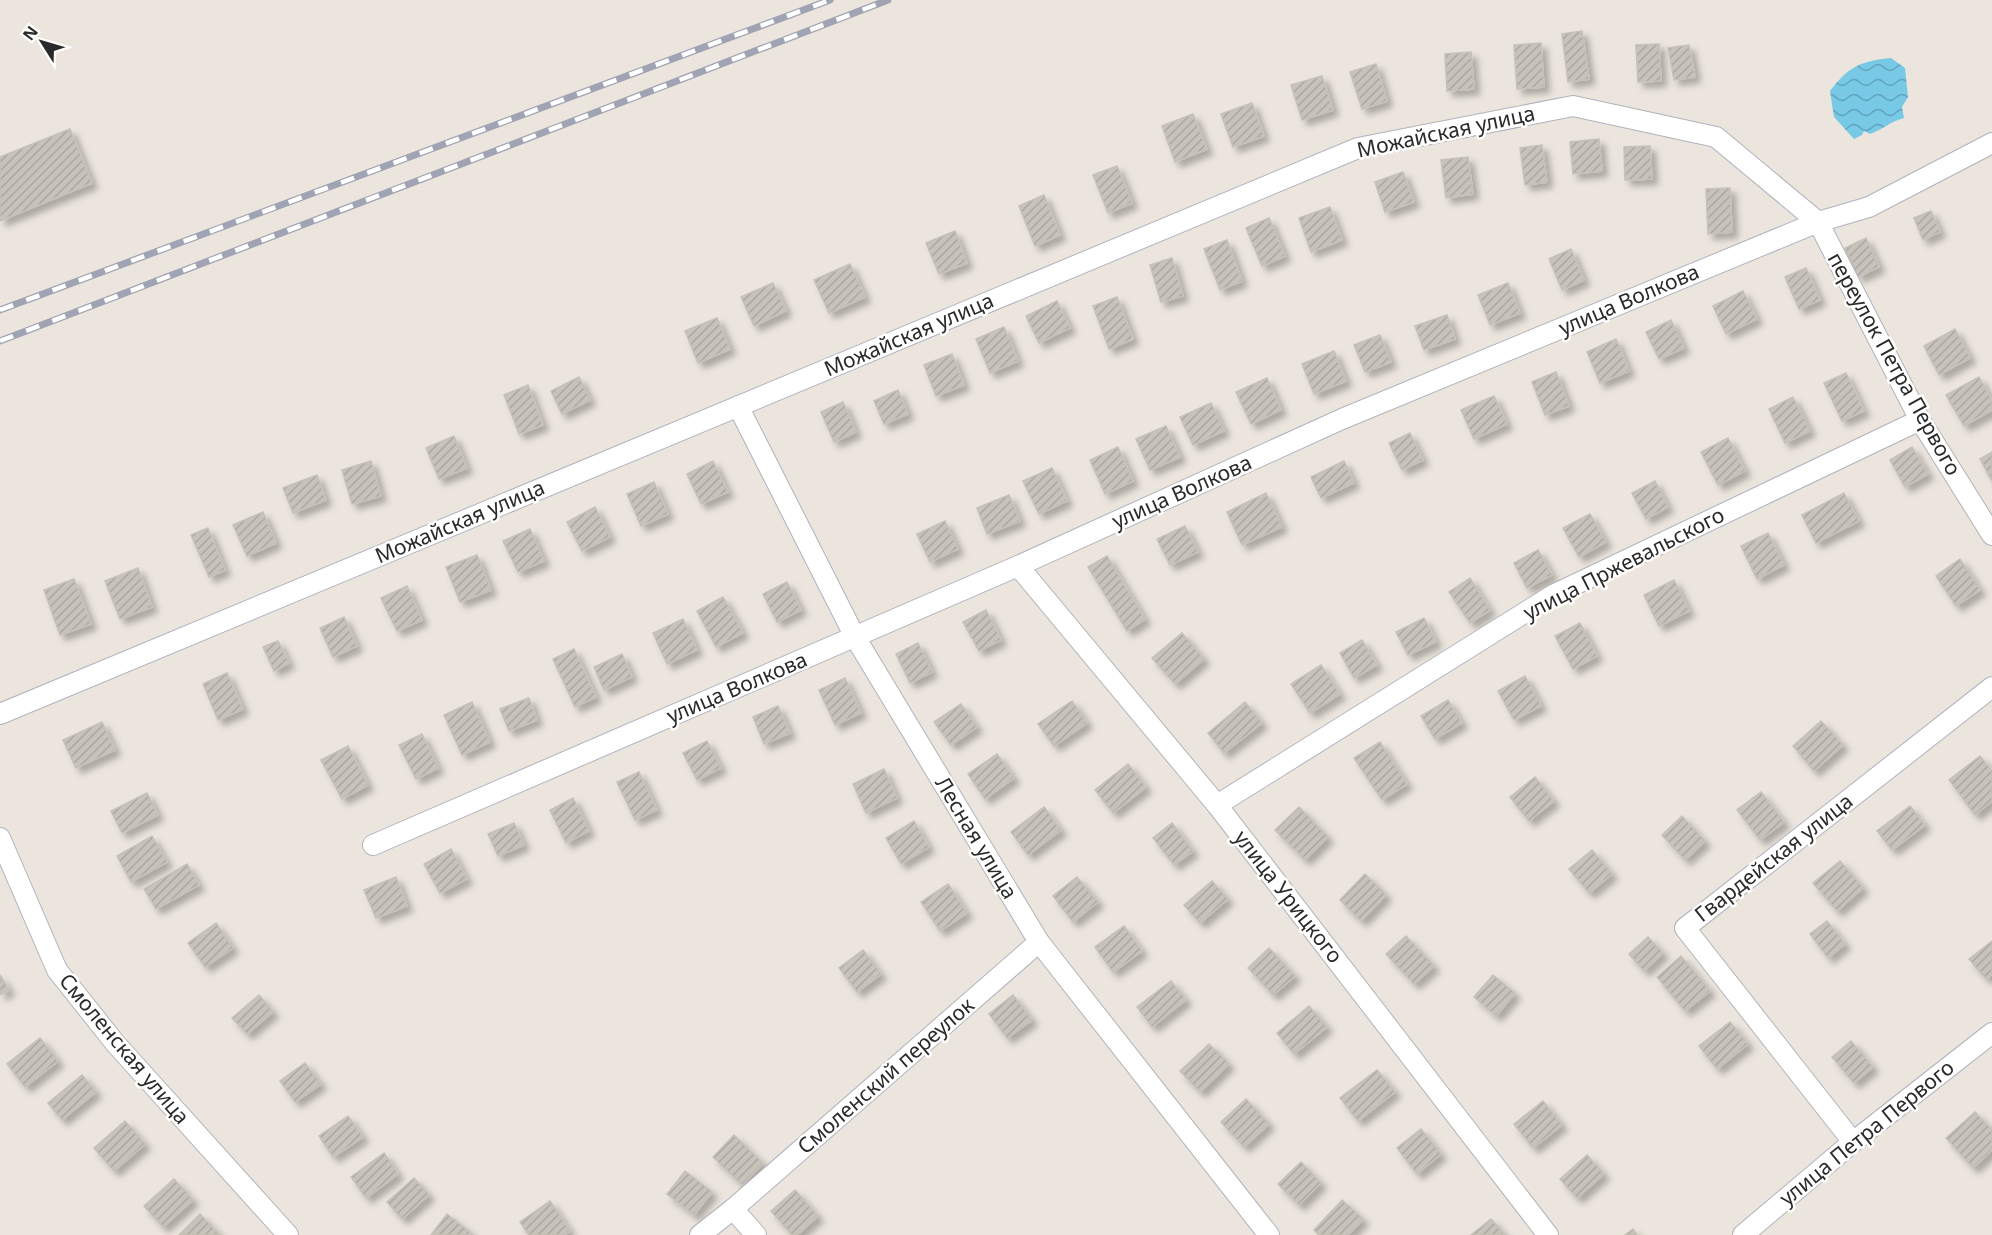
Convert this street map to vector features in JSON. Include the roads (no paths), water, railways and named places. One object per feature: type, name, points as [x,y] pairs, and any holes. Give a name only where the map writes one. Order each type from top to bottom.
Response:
[{"type":"street","name":"Можайская улица","points":[[0,714],[1358,148],[1573,106],[1716,137],[1818,222]]},
{"type":"street","name":"улица Волкова","points":[[373,845],[1018,566],[1342,419],[1818,222],[1869,207],[1992,144]]},
{"type":"street","name":"переулок Петра Первого","points":[[1818,222],[1920,420],[1992,535]]},
{"type":"street","name":"Лесная улица","points":[[738,406],[855,637],[1039,942],[1269,1235]]},
{"type":"street","name":"улица Пржевальского","points":[[1217,805],[1553,595],[1920,420]]},
{"type":"street","name":"улица Урицкого","points":[[1018,566],[1217,805],[1548,1235]]},
{"type":"street","name":"Гвардейская улица","points":[[1853,1142],[1685,928],[1992,687]]},
{"type":"street","name":"Смоленская улица","points":[[0,838],[57,970],[115,1043],[288,1235]]},
{"type":"street","name":"Смоленский переулок","points":[[700,1235],[733,1209],[1039,942]]},
{"type":"street","name":"улица Петра Первого","points":[[1743,1235],[1853,1142],[1992,1033]]},
{"type":"street","points":[[733,1209],[756,1235]]},
{"type":"water","points":[[1891,58],[1905,68],[1908,97],[1902,107],[1904,118],[1870,134],[1864,131],[1862,135],[1854,139],[1834,117],[1830,91],[1843,76],[1856,66]]},
{"type":"railway","points":[[0,310],[830,0]]},
{"type":"railway","points":[[0,341],[888,0]]}]
